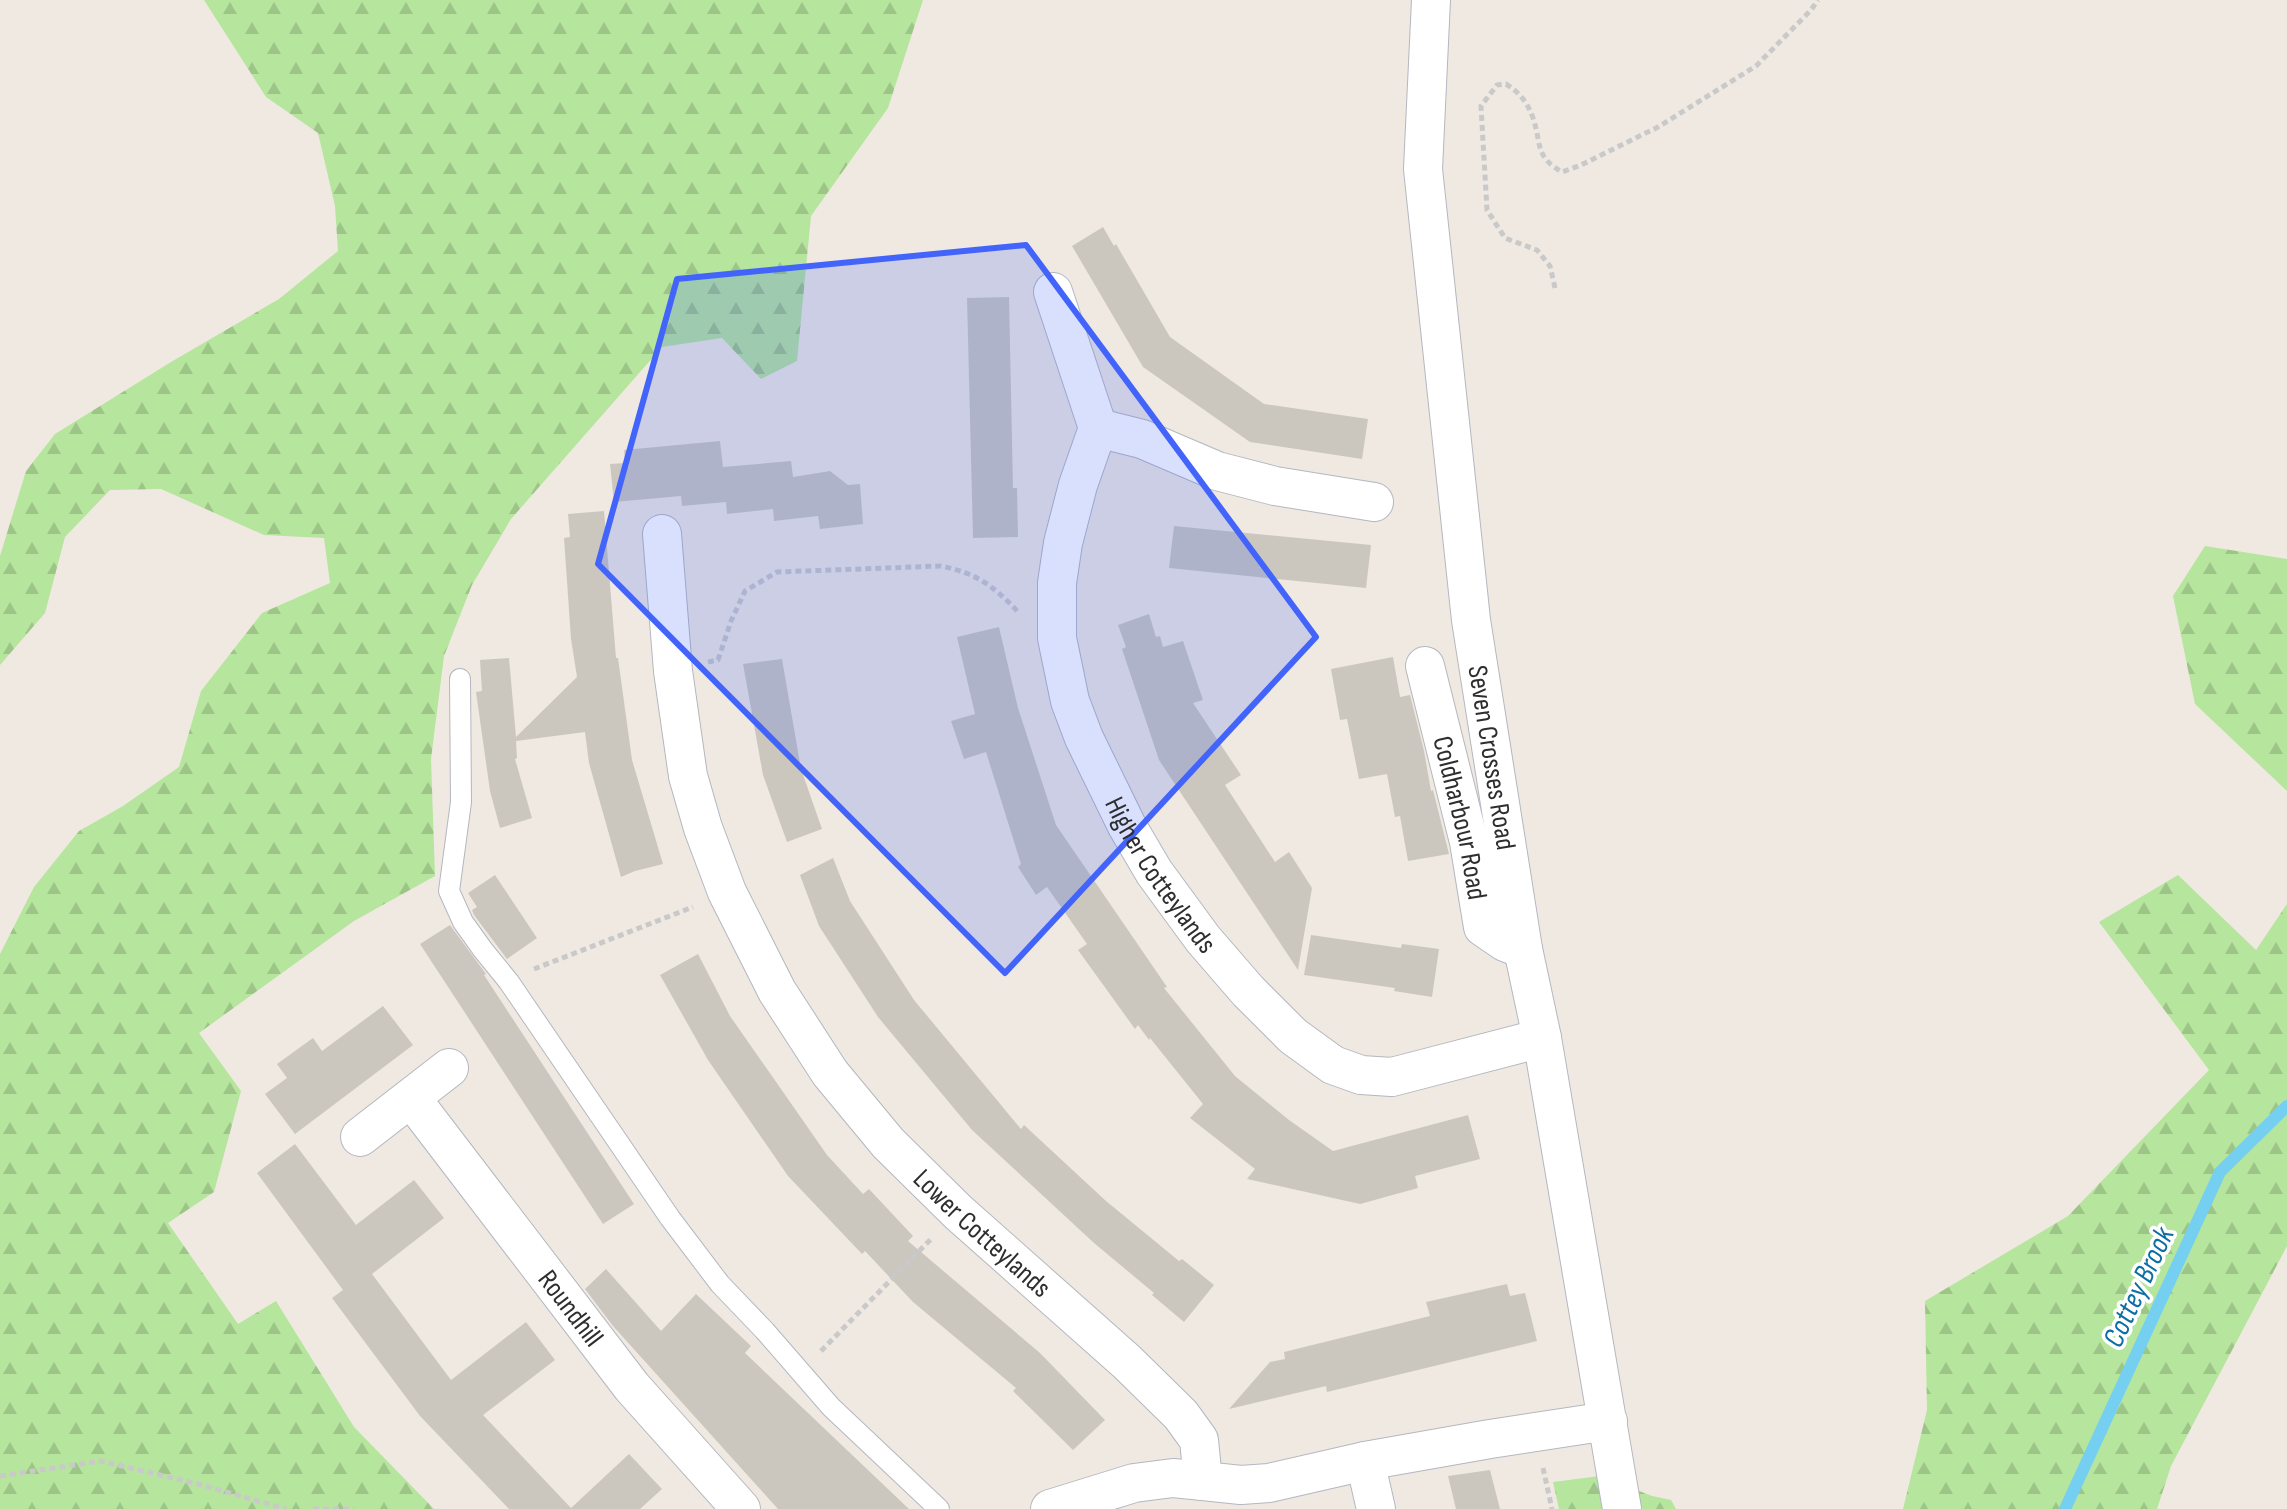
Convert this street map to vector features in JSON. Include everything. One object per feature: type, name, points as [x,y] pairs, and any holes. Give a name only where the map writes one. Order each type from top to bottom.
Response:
[{"type":"street","name":"Seven Crosses Road","points":[[1431,0],[1423,169],[1471,620],[1523,949],[1542,1038],[1622,1509]]},
{"type":"street","points":[[1053,292],[1098,428],[1142,439],[1217,471],[1275,486],[1374,502]]},
{"type":"street","name":"Higher Cotteylands","points":[[1098,428],[1078,485],[1063,543],[1057,583],[1057,638],[1070,701],[1084,738],[1154,872],[1203,939],[1248,991],[1293,1036],[1333,1065],[1361,1075],[1392,1077],[1542,1038]]},
{"type":"street","name":"Lower Cotteylands","points":[[662,534],[682,574],[673,671],[688,776],[727,892],[777,991],[830,1073],[888,1143],[958,1212],[1127,1362],[1181,1415],[1199,1440],[1203,1481]]},
{"type":"street","name":"Coldharbour Road","points":[[1425,666],[1469,842],[1483,927],[1505,942],[1523,949]]},
{"type":"street","points":[[360,1137],[449,1068]]},
{"type":"street","name":"Roundhill","points":[[411,1098],[632,1387],[741,1509]]},
{"type":"street","points":[[1050,1509],[1134,1483],[1173,1478],[1241,1485],[1269,1483],[1365,1461],[1608,1421]]},
{"type":"street","points":[[1365,1461],[1376,1509]]},
{"type":"lane","points":[[460,679],[461,802],[449,891],[456,909],[670,1218],[720,1284],[831,1407],[939,1509]]},
{"type":"path","points":[[1555,288],[1550,266],[1537,250],[1505,238],[1487,210],[1481,106],[1497,85],[1506,84],[1520,93],[1533,117],[1539,150],[1551,166],[1562,172],[1658,127],[1756,66],[1818,0]]},
{"type":"path","points":[[673,671],[718,660],[745,591],[777,572],[941,566],[962,570],[985,581],[1037,633],[1057,638]]},
{"type":"path","points":[[509,982],[727,892]]},
{"type":"path","points":[[801,1372],[958,1212]]},
{"type":"path","points":[[0,1476],[101,1461],[286,1509]]},
{"type":"path","points":[[313,1509],[354,1509]]},
{"type":"highlighted area","points":[[1026,245],[1316,637],[1005,973],[598,564],[677,279]]},
{"type":"green space","points":[[204,0],[923,0],[888,108],[811,216],[797,361],[761,379],[722,338],[662,347],[511,519],[472,585],[444,656],[431,759],[435,876],[354,921],[199,1033],[241,1091],[214,1192],[168,1223],[238,1324],[276,1301],[354,1427],[434,1509],[0,1509],[0,954],[34,887],[79,831],[123,806],[179,767],[201,691],[262,613],[330,583],[324,538],[264,535],[161,489],[110,490],[65,537],[45,613],[0,665],[0,556],[26,471],[55,434],[279,299],[338,251],[335,206],[318,133],[266,97]]},
{"type":"green space","points":[[2205,546],[2287,559],[2287,791],[2195,704],[2173,596]]},
{"type":"green space","points":[[2178,875],[2256,950],[2287,904],[2287,1246],[2171,1466],[2157,1509],[1903,1509],[1927,1410],[1925,1301],[2068,1216],[2209,1070],[2099,922]]},
{"type":"green space","points":[[1600,1476],[1671,1500],[1676,1509],[1559,1509],[1553,1482]]},
{"type":"building","points":[[1103,227],[1170,337],[1264,404],[1368,419],[1362,459],[1250,442],[1143,367],[1072,246]]},
{"type":"building","points":[[1009,297],[1013,488],[1017,488],[1018,537],[973,538],[967,298]]},
{"type":"building","points":[[720,441],[723,467],[791,461],[793,477],[830,471],[848,485],[860,484],[863,524],[820,529],[818,516],[774,521],[773,509],[727,514],[726,502],[682,506],[681,496],[614,502],[610,464],[625,463],[624,450]]},
{"type":"building","points":[[604,511],[616,658],[632,760],[663,864],[621,877],[589,763],[585,732],[516,741],[515,759],[532,818],[500,828],[490,791],[476,692],[482,691],[480,660],[509,658],[516,737],[577,677],[571,639],[564,538],[570,537],[568,514]]},
{"type":"building","points":[[1174,526],[1371,545],[1366,588],[1169,568]]},
{"type":"building","points":[[1149,614],[1156,637],[1160,636],[1163,647],[1183,641],[1203,700],[1193,703],[1241,775],[1225,785],[1275,862],[1289,852],[1312,888],[1298,970],[1159,760],[1122,649],[1126,647],[1118,625]]},
{"type":"building","points":[[999,627],[1018,708],[1056,825],[1167,987],[1164,988],[1235,1076],[1333,1151],[1468,1115],[1480,1159],[1415,1176],[1418,1188],[1360,1204],[1247,1179],[1255,1169],[1190,1118],[1203,1104],[1150,1038],[1138,1025],[1135,1029],[1078,950],[1087,944],[1047,887],[1036,895],[1018,867],[1021,864],[986,752],[964,759],[951,721],[975,714],[957,637]]},
{"type":"building","points":[[1393,657],[1400,697],[1410,695],[1431,791],[1449,854],[1408,861],[1400,816],[1395,817],[1387,774],[1359,779],[1347,719],[1340,720],[1331,669]]},
{"type":"building","points":[[782,659],[801,769],[822,829],[787,842],[763,775],[743,664]]},
{"type":"building","points":[[833,858],[850,901],[914,1000],[1021,1129],[1024,1125],[1106,1201],[1179,1261],[1182,1259],[1214,1285],[1184,1322],[972,1130],[878,1017],[819,926],[800,875]]},
{"type":"building","points":[[495,875],[537,938],[507,959],[474,915],[472,910],[477,907],[468,893]]},
{"type":"building","points":[[450,925],[486,974],[634,1204],[603,1224],[420,944]]},
{"type":"building","points":[[1311,935],[1401,948],[1402,944],[1439,949],[1432,997],[1394,991],[1395,988],[1304,975]]},
{"type":"building","points":[[698,954],[730,1016],[827,1155],[863,1194],[869,1189],[913,1236],[908,1241],[1040,1353],[1105,1420],[1073,1450],[1013,1391],[1016,1388],[913,1302],[865,1251],[862,1254],[788,1176],[708,1060],[660,975]]},
{"type":"building","points":[[383,1006],[413,1045],[295,1134],[265,1094],[287,1078],[277,1064],[313,1038],[322,1051]]},
{"type":"building","points":[[295,1144],[356,1225],[414,1180],[444,1218],[372,1274],[451,1380],[526,1322],[555,1360],[483,1415],[571,1508],[629,1454],[662,1489],[640,1509],[509,1509],[420,1416],[332,1298],[343,1290],[257,1173]]},
{"type":"building","points":[[606,1269],[661,1331],[696,1294],[751,1346],[745,1353],[909,1509],[778,1509],[613,1326],[585,1289]]},
{"type":"building","points":[[1507,1284],[1510,1296],[1525,1293],[1537,1341],[1327,1392],[1326,1386],[1229,1409],[1270,1362],[1285,1359],[1284,1352],[1430,1316],[1426,1302]]},
{"type":"building","points":[[1490,1470],[1500,1509],[1456,1509],[1448,1476]]},
{"type":"waterway","name":"Cottey Brook","points":[[2065,1509],[2220,1172],[2287,1106]]}]
